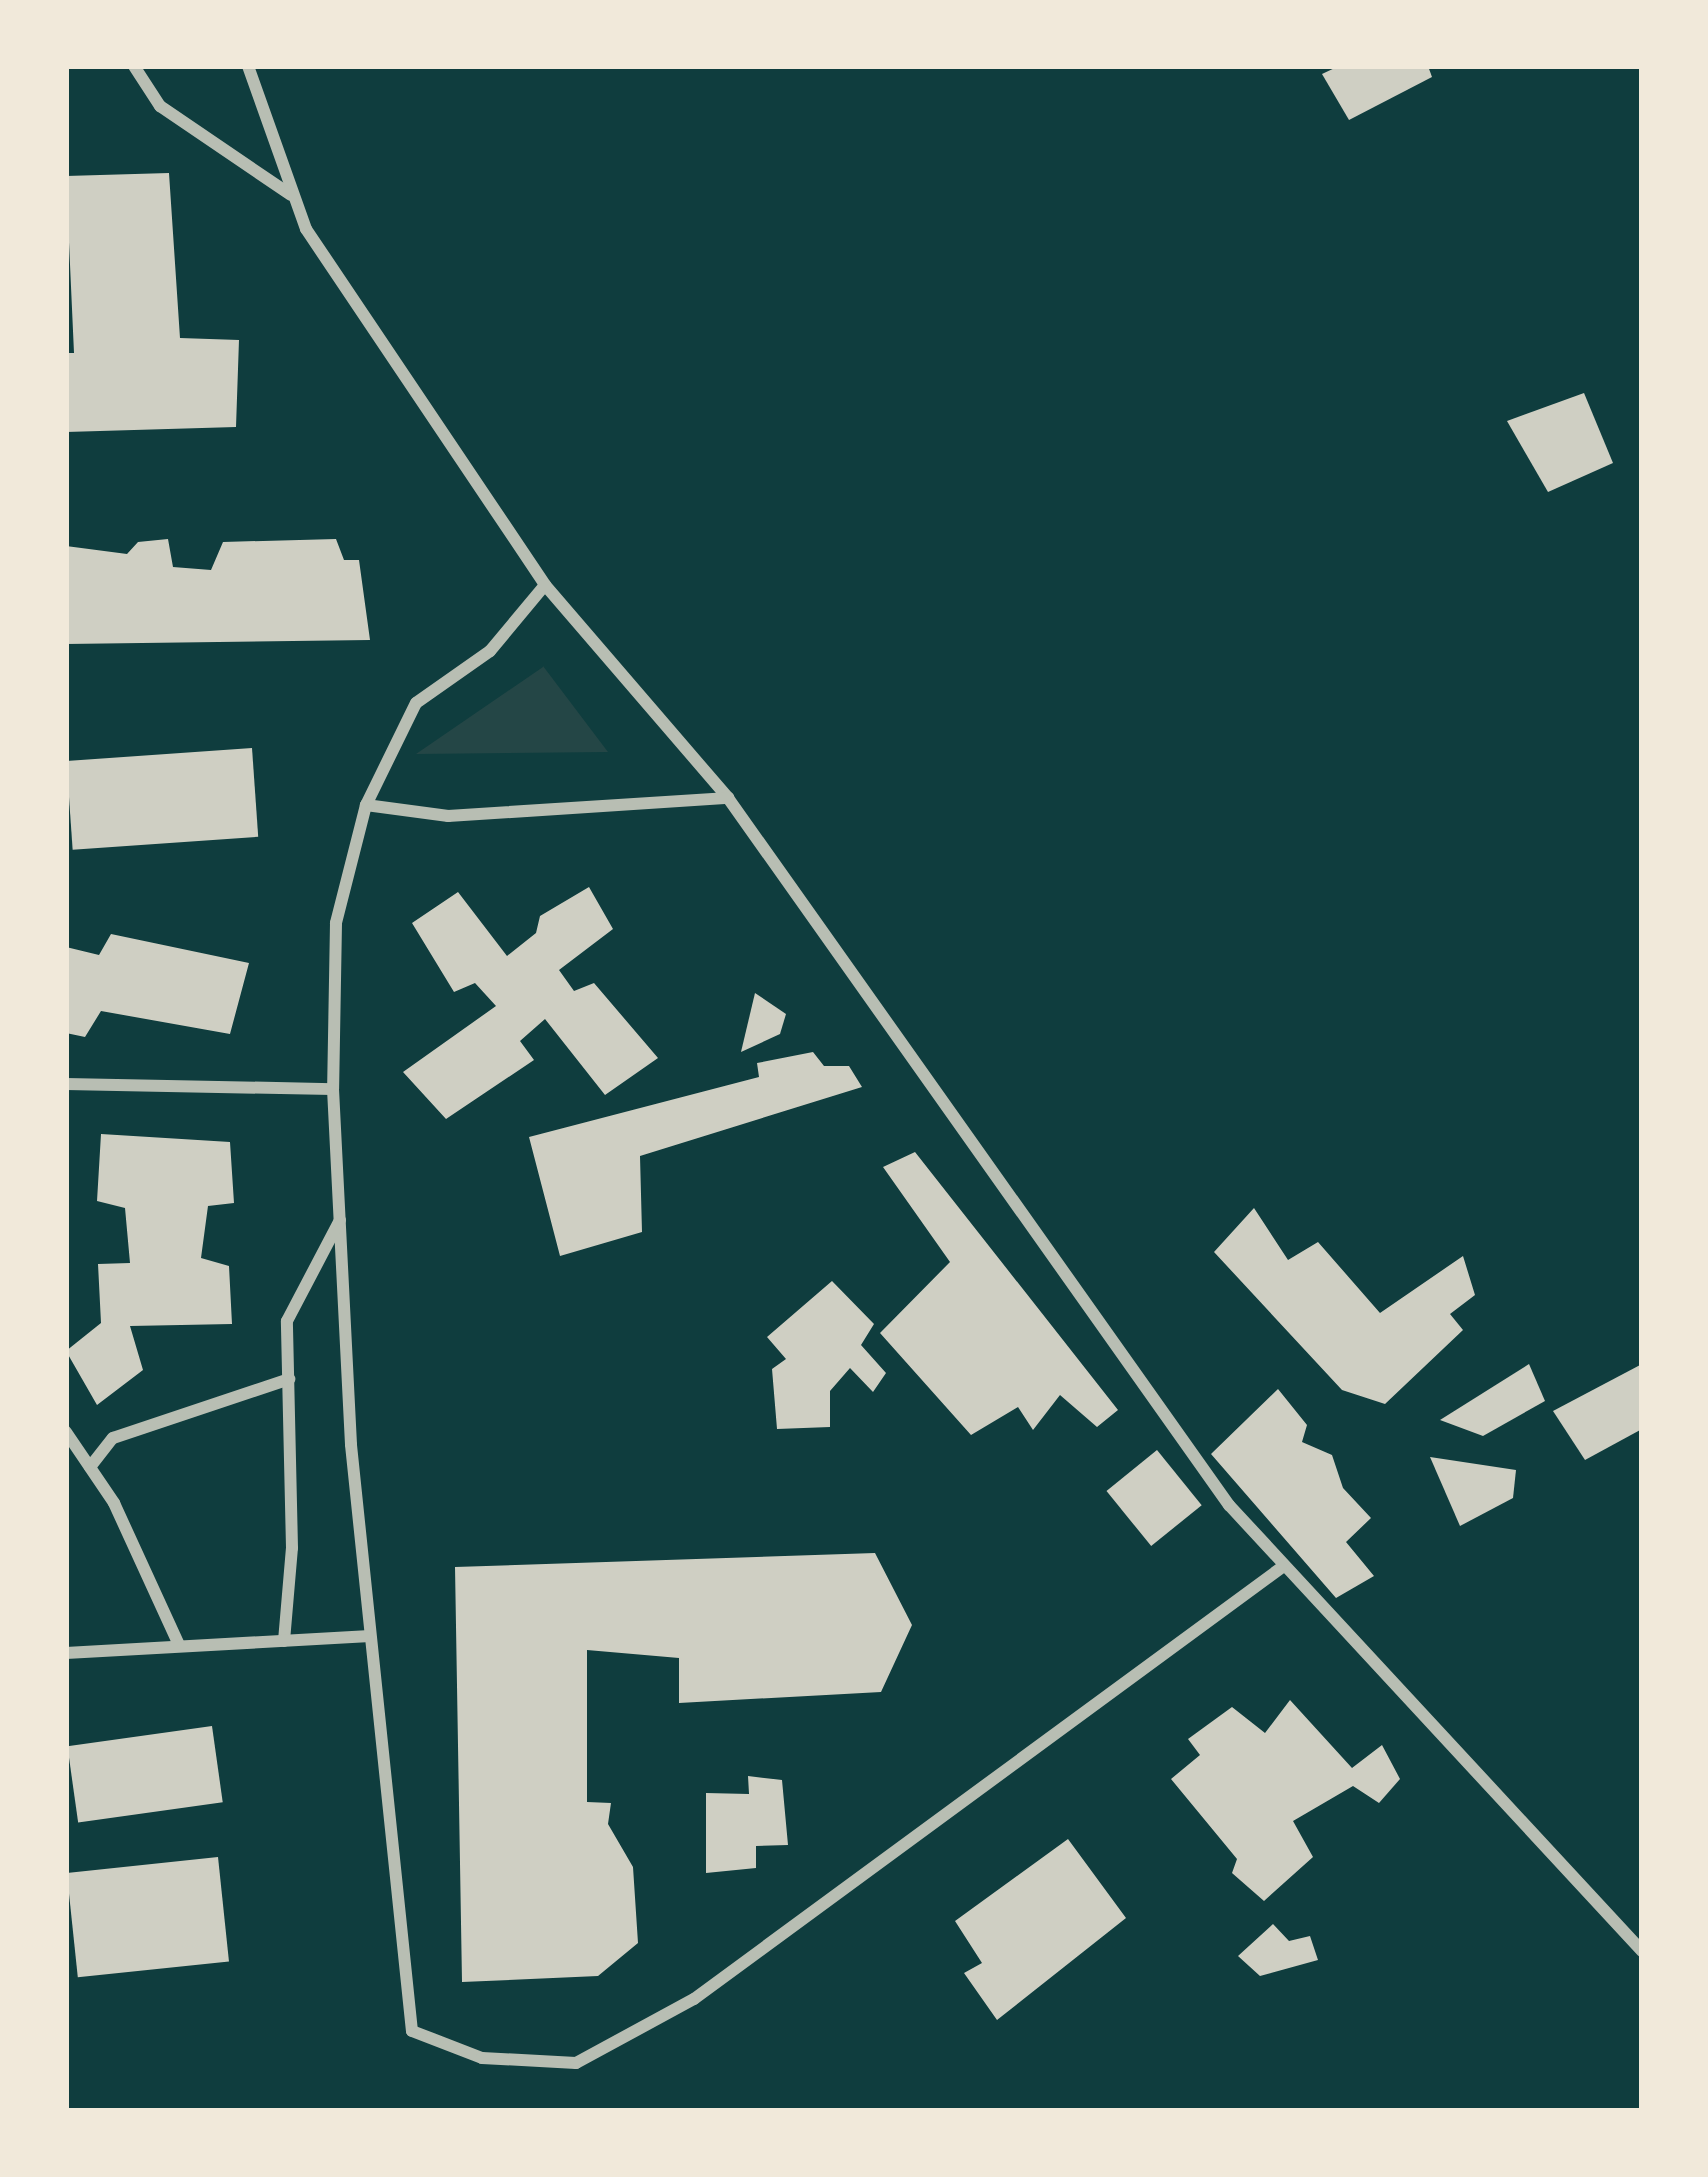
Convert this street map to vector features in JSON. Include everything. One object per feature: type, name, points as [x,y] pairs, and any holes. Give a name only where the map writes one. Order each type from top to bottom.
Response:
[{"type":"street","points":[[134,66],[160,106],[292,195]]},
{"type":"street","points":[[248,66],[292,195],[379,347],[545,585],[728,798],[1129,1364],[1281,1568],[1642,1952]]},
{"type":"street","points":[[545,585],[490,652],[416,703],[366,806],[336,923],[333,1089],[366,1636],[412,2031],[482,2059],[576,2063],[694,1999],[1281,1568]]},
{"type":"street","points":[[366,806],[448,816],[728,798]]},
{"type":"street","points":[[66,1084],[333,1089]]},
{"type":"street","points":[[284,1640],[292,1549],[287,1321],[341,1219]]},
{"type":"street","points":[[89,1467],[113,1438],[289,1379]]},
{"type":"street","points":[[66,1432],[89,1467],[179,1645]]},
{"type":"street","points":[[66,1653],[366,1636]]},
{"type":"shaded area","points":[[543,667],[608,752],[416,754]]},
{"type":"building","points":[[1339,66],[1428,66],[1432,77],[1349,120],[1322,74]]},
{"type":"building","points":[[169,173],[180,338],[239,340],[236,427],[66,432],[66,353],[74,353],[66,176]]},
{"type":"building","points":[[1584,393],[1613,463],[1548,492],[1507,421]]},
{"type":"building","points":[[168,539],[173,567],[211,570],[223,542],[336,539],[344,560],[359,560],[370,640],[66,644],[66,546],[127,554],[138,542]]},
{"type":"building","points":[[252,748],[258,837],[73,850],[66,761]]},
{"type":"building","points":[[589,887],[613,929],[559,970],[574,991],[594,983],[658,1058],[605,1095],[545,1019],[520,1041],[534,1060],[446,1119],[403,1072],[496,1006],[475,983],[454,992],[412,923],[458,892],[507,956],[536,933],[540,916]]},
{"type":"building","points":[[111,934],[249,963],[230,1034],[101,1011],[85,1037],[66,1033],[66,947],[99,955]]},
{"type":"building","points":[[755,993],[786,1014],[780,1034],[741,1052]]},
{"type":"building","points":[[813,1052],[824,1066],[849,1066],[862,1087],[640,1156],[642,1232],[560,1256],[529,1137],[759,1077],[757,1063]]},
{"type":"building","points":[[101,1134],[230,1142],[234,1203],[208,1206],[201,1258],[229,1266],[232,1324],[130,1326],[143,1370],[97,1405],[66,1351],[101,1323],[98,1264],[130,1263],[125,1208],[97,1201]]},
{"type":"building","points":[[915,1152],[1118,1410],[1097,1427],[1060,1395],[1033,1430],[1018,1407],[971,1435],[880,1333],[950,1262],[883,1167]]},
{"type":"building","points":[[1254,1208],[1288,1260],[1318,1242],[1380,1313],[1463,1256],[1475,1295],[1450,1314],[1463,1330],[1385,1404],[1342,1390],[1214,1252]]},
{"type":"building","points":[[832,1281],[874,1324],[861,1345],[886,1373],[873,1392],[850,1368],[830,1391],[830,1427],[777,1429],[772,1369],[786,1359],[767,1337]]},
{"type":"building","points":[[1529,1364],[1545,1401],[1483,1436],[1440,1420]]},
{"type":"building","points":[[1642,1364],[1642,1429],[1585,1460],[1553,1411]]},
{"type":"building","points":[[1278,1389],[1307,1425],[1302,1442],[1332,1455],[1343,1488],[1371,1518],[1346,1542],[1374,1576],[1336,1598],[1211,1454]]},
{"type":"building","points":[[1157,1450],[1202,1505],[1151,1546],[1106,1491]]},
{"type":"building","points":[[1430,1457],[1516,1470],[1513,1498],[1460,1526]]},
{"type":"building","points":[[875,1553],[912,1625],[881,1692],[679,1703],[679,1658],[587,1650],[587,1802],[611,1803],[608,1824],[633,1867],[638,1943],[598,1976],[462,1982],[455,1567]]},
{"type":"building","points":[[1290,1700],[1352,1768],[1382,1745],[1400,1779],[1379,1803],[1353,1786],[1293,1821],[1313,1857],[1264,1901],[1232,1873],[1237,1859],[1171,1779],[1200,1755],[1188,1739],[1232,1707],[1265,1733]]},
{"type":"building","points":[[212,1726],[223,1802],[78,1823],[67,1746]]},
{"type":"building","points":[[748,1776],[782,1780],[788,1845],[756,1846],[756,1868],[706,1873],[706,1793],[749,1794]]},
{"type":"building","points":[[1068,1839],[1126,1918],[997,2020],[964,1973],[982,1963],[955,1921]]},
{"type":"building","points":[[218,1857],[229,1961],[78,1977],[67,1873]]},
{"type":"building","points":[[1273,1924],[1289,1941],[1310,1936],[1318,1960],[1260,1976],[1238,1956]]}]
